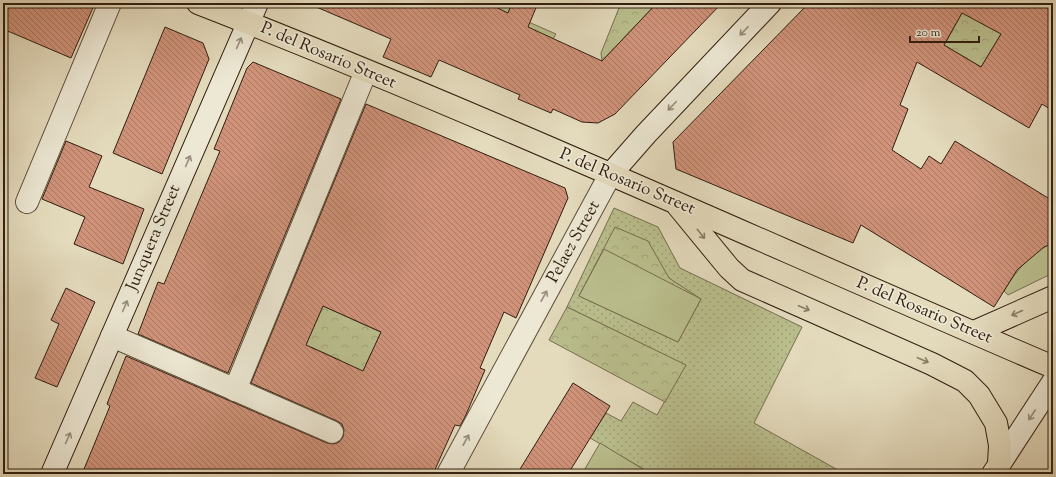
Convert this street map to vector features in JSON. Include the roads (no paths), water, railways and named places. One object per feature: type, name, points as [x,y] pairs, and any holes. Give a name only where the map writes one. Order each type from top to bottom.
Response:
[{"type":"main road","name":"P. del Rosario Street","points":[[198,3],[253,13],[366,71],[1053,367]]},
{"type":"main road","points":[[676,204],[729,268],[742,280],[932,364],[965,381],[979,395],[996,423],[1000,445],[996,469]]},
{"type":"main road","points":[[974,332],[1053,297]]},
{"type":"street","points":[[27,202],[110,3]]},
{"type":"street","name":"Pelaez Street","points":[[448,474],[610,175],[646,134],[770,3]]},
{"type":"street","name":"Junquera Street","points":[[52,474],[253,13]]},
{"type":"street","points":[[235,390],[366,71]]},
{"type":"street","points":[[112,336],[332,432]]},
{"type":"street","points":[[996,469],[1053,382]]}]
